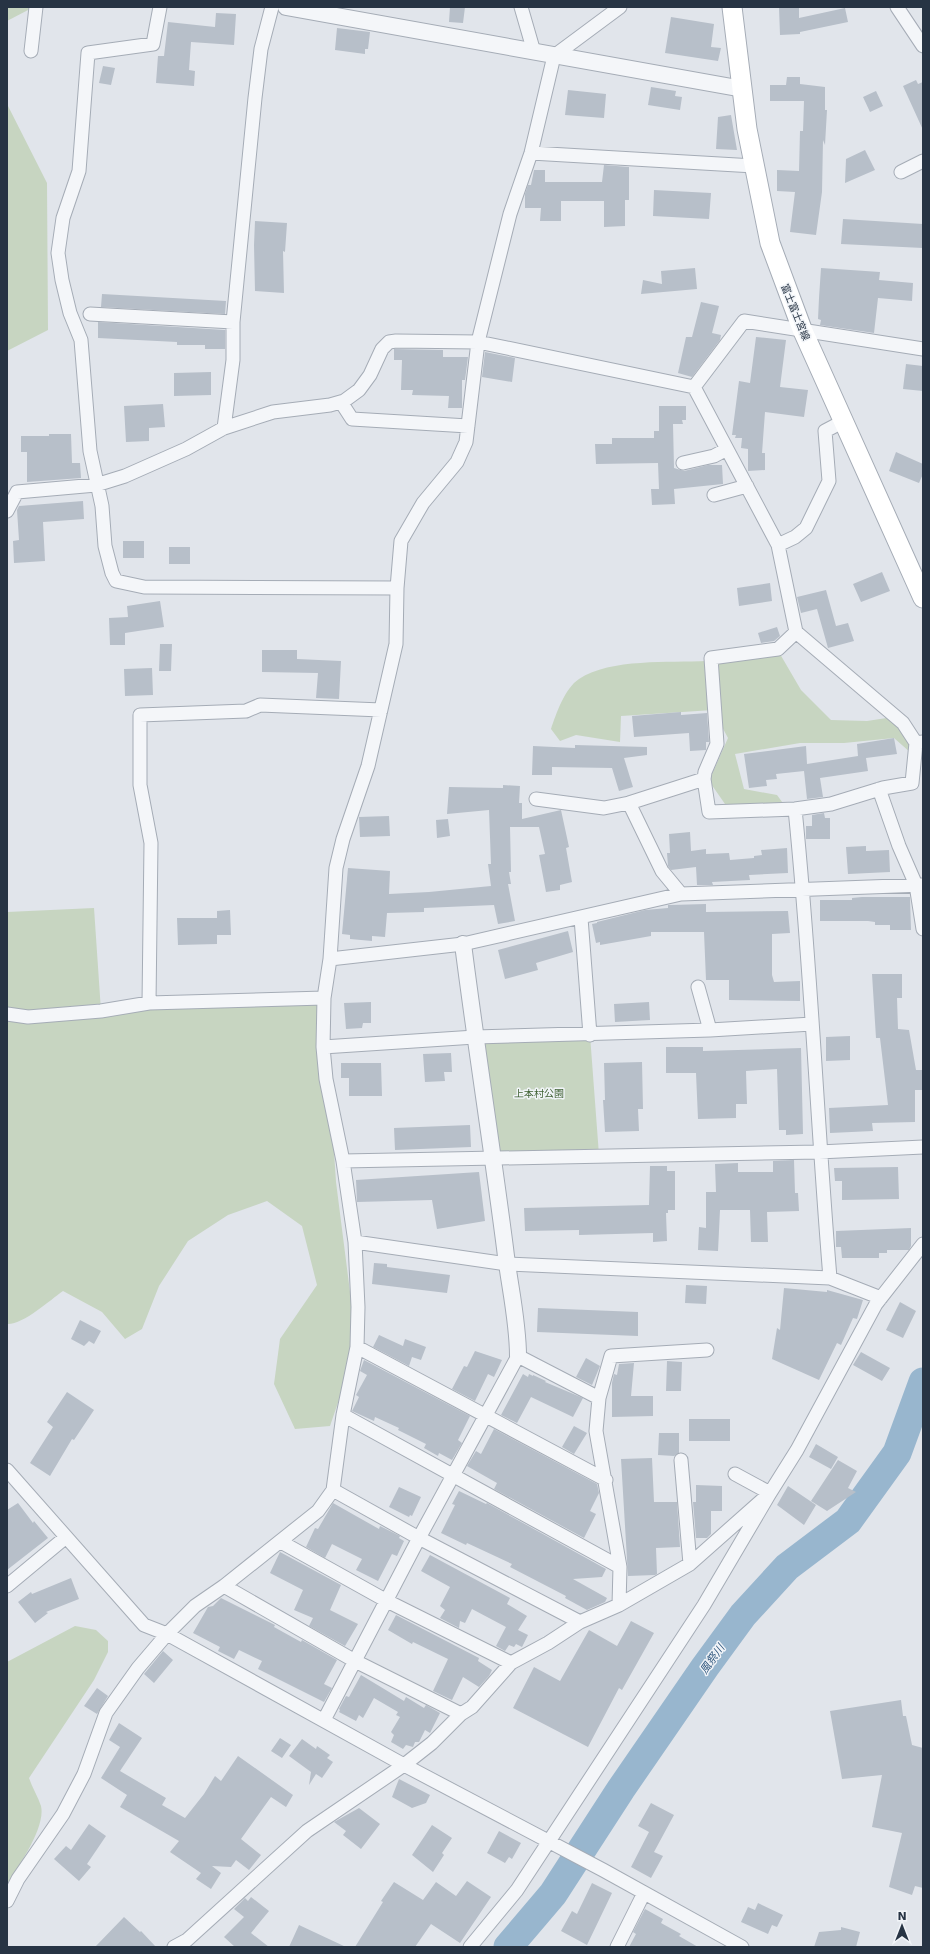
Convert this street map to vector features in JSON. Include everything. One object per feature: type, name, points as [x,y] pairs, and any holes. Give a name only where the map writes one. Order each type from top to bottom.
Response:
[{"type":"main road","name":"富士富士宮線","points":[[732,7],[754,166],[770,243],[802,329],[923,598]]},
{"type":"street","points":[[31,51],[36,7]]},
{"type":"street","points":[[160,7],[153,44],[88,53],[79,171],[63,218],[58,253],[62,280],[70,313],[81,340],[90,451],[96,485],[102,506],[105,546],[112,573],[116,581],[144,587],[397,588]]},
{"type":"street","points":[[224,428],[233,360],[233,322],[261,49],[272,7]]},
{"type":"street","points":[[286,7],[308,9],[554,56],[743,89]]},
{"type":"street","points":[[521,7],[534,52]]},
{"type":"street","points":[[7,1901],[18,1880],[63,1814],[81,1781],[106,1713],[138,1668],[167,1634],[195,1606],[224,1586],[281,1542],[318,1511],[333,1490],[343,1415],[357,1347],[358,1307],[355,1242],[343,1160],[326,1079],[323,1047],[324,998],[330,960],[336,868],[343,839],[368,766],[396,644],[400,541],[423,503],[457,462],[466,442],[478,342],[510,214],[531,153],[554,56],[620,7]]},
{"type":"street","points":[[897,7],[923,46]]},
{"type":"street","points":[[531,153],[754,166]]},
{"type":"street","points":[[901,172],[923,162]]},
{"type":"street","points":[[90,314],[233,322]]},
{"type":"street","points":[[694,387],[744,321],[923,349]]},
{"type":"street","points":[[7,511],[17,492],[96,485],[125,476],[186,449],[224,428],[273,412],[330,405],[340,402],[359,390],[370,375],[382,349],[389,342],[415,340],[478,342],[694,387]]},
{"type":"street","points":[[694,387],[778,544],[796,632],[903,723],[919,743],[912,783],[879,789],[831,804],[795,809],[709,812],[704,779],[705,772],[717,744],[712,658],[778,648],[796,632]]},
{"type":"street","points":[[340,402],[352,418],[468,426]]},
{"type":"street","points":[[778,544],[795,537],[806,528],[829,481],[825,431],[844,421]]},
{"type":"street","points":[[683,462],[714,456],[727,449]]},
{"type":"street","points":[[714,495],[747,486]]},
{"type":"street","points":[[149,1003],[151,843],[140,785],[140,715],[246,711],[260,705],[381,710]]},
{"type":"street","points":[[536,799],[604,808],[629,803],[704,779]]},
{"type":"street","points":[[879,789],[899,846],[920,885],[923,928]]},
{"type":"street","points":[[629,803],[662,871],[681,894]]},
{"type":"street","points":[[795,809],[803,890],[819,1152],[830,1278]]},
{"type":"street","points":[[330,960],[463,944],[681,894],[920,885]]},
{"type":"street","points":[[581,918],[590,1034]]},
{"type":"street","points":[[324,1720],[387,1602],[419,1538],[455,1475],[518,1356],[518,1337],[506,1264],[494,1156],[475,1038],[463,944]]},
{"type":"street","points":[[698,987],[710,1030]]},
{"type":"street","points":[[7,1014],[28,1017],[101,1012],[149,1003],[324,998]]},
{"type":"street","points":[[323,1047],[475,1038],[710,1030],[812,1024]]},
{"type":"street","points":[[343,1160],[494,1156],[819,1152],[923,1147]]},
{"type":"street","points":[[355,1242],[506,1264],[830,1278],[881,1298]]},
{"type":"street","points":[[470,1947],[517,1890],[704,1605],[797,1450],[876,1304],[923,1244]]},
{"type":"street","points":[[357,1347],[487,1415],[606,1480]]},
{"type":"street","points":[[619,1605],[620,1567],[606,1480],[596,1431],[599,1398],[611,1356],[707,1350]]},
{"type":"street","points":[[518,1356],[599,1398]]},
{"type":"street","points":[[343,1415],[455,1475],[620,1567]]},
{"type":"street","points":[[681,1460],[690,1564]]},
{"type":"street","points":[[7,1470],[144,1625],[167,1634],[404,1765],[603,1870],[742,1947]]},
{"type":"street","points":[[734,1474],[770,1493]]},
{"type":"street","points":[[333,1490],[419,1538],[580,1622]]},
{"type":"street","points":[[174,1947],[188,1940],[307,1831],[404,1765],[432,1743],[461,1714],[472,1707],[511,1663],[548,1643],[580,1622],[619,1605],[690,1564],[770,1493]]},
{"type":"street","points":[[7,1586],[66,1537]]},
{"type":"street","points":[[281,1542],[387,1602],[511,1663]]},
{"type":"street","points":[[224,1586],[355,1661],[461,1714]]},
{"type":"street","points":[[617,1947],[644,1893]]},
{"type":"green space","points":[[7,7],[31,7],[30,9],[7,21]]},
{"type":"green space","points":[[7,104],[47,183],[48,330],[7,351]]},
{"type":"green space","points":[[780,654],[801,690],[831,720],[867,721],[893,717],[911,732],[911,753],[894,738],[844,743],[800,743],[735,754],[744,789],[777,795],[785,806],[754,811],[725,804],[709,781],[728,738],[713,710],[621,716],[620,742],[576,735],[560,741],[551,729],[569,688],[579,679],[592,672],[607,668],[641,663],[716,660]]},
{"type":"green space","points":[[94,908],[101,1011],[324,998],[336,1182],[357,1347],[330,1426],[295,1429],[274,1384],[280,1339],[317,1285],[302,1226],[267,1201],[228,1215],[188,1241],[159,1286],[142,1329],[125,1339],[102,1312],[63,1291],[21,1321],[7,1324],[7,912]]},
{"type":"green space","name":"上本村公園","points":[[590,1035],[599,1155],[494,1157],[475,1037]]},
{"type":"green space","points":[[75,1626],[96,1630],[108,1641],[108,1652],[94,1680],[29,1778],[41,1806],[39,1825],[30,1847],[7,1885],[7,1662]]},
{"type":"building","points":[[450,7],[465,7],[463,23],[449,22]]},
{"type":"building","points":[[779,7],[799,7],[799,18],[845,8],[848,22],[800,32],[800,34],[780,35]]},
{"type":"building","points":[[216,13],[236,14],[234,45],[191,42],[189,70],[195,71],[194,86],[156,83],[158,56],[164,56],[168,22],[215,27]]},
{"type":"building","points":[[671,17],[714,24],[711,47],[721,48],[718,61],[665,53]]},
{"type":"building","points":[[337,28],[370,32],[368,49],[365,49],[365,54],[335,50]]},
{"type":"building","points":[[103,66],[115,68],[111,85],[99,83]]},
{"type":"building","points":[[787,77],[800,77],[800,84],[825,87],[825,110],[827,110],[825,145],[823,140],[822,192],[816,235],[790,232],[795,192],[777,191],[777,170],[799,171],[800,131],[803,131],[804,101],[770,101],[770,85],[786,85]]},
{"type":"building","points":[[916,80],[918,84],[923,82],[923,130],[903,86]]},
{"type":"building","points":[[651,87],[676,91],[675,96],[682,97],[680,110],[648,105]]},
{"type":"building","points":[[568,90],[606,94],[604,118],[565,115]]},
{"type":"building","points":[[876,91],[883,106],[870,112],[863,97]]},
{"type":"building","points":[[731,115],[737,150],[716,149],[718,117]]},
{"type":"building","points":[[865,150],[875,170],[845,183],[846,159]]},
{"type":"building","points":[[604,165],[629,167],[629,200],[625,200],[625,226],[604,227],[604,201],[561,201],[561,221],[540,221],[541,208],[525,208],[525,194],[528,185],[531,185],[534,170],[545,170],[545,182],[602,182]]},
{"type":"building","points":[[654,190],[711,193],[709,219],[653,216]]},
{"type":"building","points":[[843,219],[923,224],[923,248],[841,244]]},
{"type":"building","points":[[255,221],[287,223],[285,252],[283,251],[284,293],[255,291]]},
{"type":"building","points":[[695,268],[697,289],[641,294],[643,280],[662,284],[661,271]]},
{"type":"building","points":[[821,268],[880,272],[879,280],[913,283],[912,301],[878,298],[874,333],[820,325],[821,320],[818,319]]},
{"type":"building","points":[[102,294],[226,301],[225,314],[101,307]]},
{"type":"building","points":[[701,302],[719,306],[712,333],[721,335],[720,340],[692,377],[678,373],[686,337],[692,337]]},
{"type":"building","points":[[98,322],[225,330],[225,349],[205,349],[205,345],[177,345],[177,342],[98,338]]},
{"type":"building","points":[[756,337],[786,340],[780,387],[808,390],[804,417],[765,412],[762,453],[765,453],[765,470],[748,471],[748,449],[741,448],[742,438],[735,438],[736,435],[732,435],[739,381],[750,383]]},
{"type":"building","points":[[394,349],[443,350],[443,357],[468,357],[465,380],[462,380],[462,408],[448,408],[449,396],[412,395],[413,390],[401,390],[402,360],[394,360]]},
{"type":"building","points":[[485,352],[515,358],[512,382],[482,377]]},
{"type":"building","points":[[906,364],[923,366],[923,391],[903,389]]},
{"type":"building","points":[[211,372],[211,395],[174,396],[174,373]]},
{"type":"building","points":[[163,404],[165,427],[149,428],[149,441],[126,442],[124,406]]},
{"type":"building","points":[[659,406],[686,406],[686,420],[682,420],[683,424],[673,424],[674,468],[684,471],[708,465],[722,465],[723,484],[674,489],[675,504],[652,505],[651,489],[659,489],[658,463],[596,464],[595,444],[612,444],[612,438],[654,438],[654,431],[659,431]]},
{"type":"building","points":[[49,434],[71,434],[72,463],[80,463],[81,478],[27,482],[27,452],[21,452],[21,436],[49,436]]},
{"type":"building","points":[[896,452],[923,464],[923,474],[919,483],[889,471]]},
{"type":"building","points":[[83,501],[84,519],[43,522],[45,561],[14,563],[13,541],[19,540],[17,510],[19,506]]},
{"type":"building","points":[[123,541],[144,541],[144,558],[123,558]]},
{"type":"building","points":[[169,547],[190,547],[190,564],[169,564]]},
{"type":"building","points":[[882,572],[890,591],[861,602],[853,584]]},
{"type":"building","points":[[770,583],[772,601],[739,606],[737,588]]},
{"type":"building","points":[[826,590],[836,626],[848,623],[854,641],[828,648],[817,609],[801,613],[797,597]]},
{"type":"building","points":[[160,601],[164,627],[125,633],[125,645],[110,645],[109,618],[128,617],[127,606]]},
{"type":"building","points":[[777,627],[780,636],[774,641],[761,643],[758,633]]},
{"type":"building","points":[[160,644],[172,644],[171,671],[159,671]]},
{"type":"building","points":[[262,650],[297,650],[297,659],[341,661],[339,699],[316,698],[318,673],[262,672]]},
{"type":"building","points":[[152,668],[153,695],[125,696],[124,669]]},
{"type":"building","points":[[681,712],[681,715],[707,713],[709,742],[706,742],[706,750],[690,751],[689,733],[634,737],[632,716]]},
{"type":"building","points":[[894,738],[897,754],[866,758],[868,771],[820,778],[823,797],[807,799],[804,771],[776,774],[777,779],[766,780],[767,786],[749,788],[744,754],[806,746],[807,764],[858,756],[857,744]]},
{"type":"building","points":[[575,745],[647,747],[647,755],[624,758],[633,787],[619,791],[612,768],[552,767],[552,775],[532,775],[533,746],[575,748]]},
{"type":"building","points":[[503,785],[520,786],[519,803],[522,803],[522,819],[561,810],[569,847],[566,848],[572,882],[560,885],[560,890],[546,892],[539,855],[545,854],[539,827],[510,827],[511,872],[509,872],[511,884],[508,884],[515,921],[498,924],[494,905],[424,908],[424,912],[387,913],[385,937],[372,936],[372,941],[350,939],[350,935],[342,934],[348,868],[390,871],[389,894],[491,886],[488,864],[491,864],[489,810],[447,814],[449,787],[503,788]]},
{"type":"building","points":[[824,813],[825,818],[830,818],[830,839],[806,839],[806,826],[812,826],[812,815]]},
{"type":"building","points":[[389,816],[390,836],[360,837],[359,817]]},
{"type":"building","points":[[448,819],[450,836],[437,838],[436,820]]},
{"type":"building","points":[[690,832],[691,851],[706,849],[706,854],[729,853],[730,860],[754,858],[754,856],[762,855],[761,850],[787,848],[788,873],[749,875],[750,880],[712,882],[713,885],[697,885],[696,867],[671,870],[668,866],[667,853],[670,853],[669,834]]},
{"type":"building","points":[[866,846],[866,851],[889,850],[890,872],[848,874],[846,847]]},
{"type":"building","points":[[910,897],[911,930],[890,930],[890,925],[875,925],[875,922],[868,921],[820,921],[820,900],[852,900],[852,898]]},
{"type":"building","points":[[706,904],[706,912],[788,911],[790,933],[772,934],[772,975],[774,982],[800,981],[800,1001],[729,1000],[729,980],[706,980],[704,932],[651,932],[651,936],[600,945],[600,942],[596,943],[592,924],[597,922],[645,910],[668,908],[668,905]]},
{"type":"building","points":[[230,910],[231,935],[217,935],[217,944],[178,945],[177,918],[217,918],[217,911]]},
{"type":"building","points":[[568,931],[573,952],[536,963],[538,970],[505,979],[498,950]]},
{"type":"building","points":[[872,974],[902,974],[902,998],[897,998],[898,1029],[909,1030],[916,1070],[922,1070],[923,1090],[915,1090],[915,1122],[872,1123],[873,1131],[830,1133],[829,1108],[888,1105],[880,1038],[876,1038]]},
{"type":"building","points":[[371,1002],[371,1023],[363,1023],[362,1028],[346,1029],[344,1003]]},
{"type":"building","points":[[649,1002],[650,1020],[615,1022],[614,1004]]},
{"type":"building","points":[[850,1036],[850,1060],[826,1061],[826,1037]]},
{"type":"building","points":[[666,1047],[703,1047],[703,1051],[801,1048],[803,1134],[786,1135],[786,1130],[779,1130],[777,1069],[746,1071],[747,1104],[736,1104],[736,1118],[698,1119],[696,1073],[666,1073]]},
{"type":"building","points":[[451,1053],[452,1072],[444,1072],[445,1081],[425,1082],[423,1054]]},
{"type":"building","points":[[642,1062],[643,1109],[638,1109],[639,1131],[605,1132],[603,1100],[605,1100],[604,1063]]},
{"type":"building","points":[[341,1063],[381,1063],[382,1096],[349,1096],[349,1078],[341,1078]]},
{"type":"building","points":[[470,1125],[471,1147],[395,1150],[394,1128]]},
{"type":"building","points":[[794,1160],[795,1193],[798,1193],[799,1211],[767,1212],[768,1242],[751,1242],[750,1210],[720,1210],[718,1251],[698,1250],[699,1227],[706,1228],[706,1192],[716,1192],[715,1164],[738,1163],[738,1172],[773,1172],[773,1161]]},
{"type":"building","points":[[650,1166],[667,1166],[667,1171],[675,1171],[675,1210],[668,1210],[668,1213],[666,1213],[667,1241],[653,1242],[653,1233],[579,1235],[579,1230],[525,1231],[524,1208],[649,1205]]},
{"type":"building","points":[[898,1167],[899,1199],[842,1200],[842,1181],[835,1181],[834,1168]]},
{"type":"building","points":[[479,1172],[485,1221],[437,1229],[432,1200],[357,1202],[356,1180]]},
{"type":"building","points":[[911,1228],[911,1246],[909,1250],[887,1250],[887,1253],[879,1253],[879,1258],[842,1258],[841,1247],[836,1247],[836,1231]]},
{"type":"building","points":[[374,1263],[387,1264],[387,1267],[450,1275],[447,1293],[372,1284]]},
{"type":"building","points":[[686,1285],[707,1286],[706,1304],[685,1303]]},
{"type":"building","points":[[784,1288],[827,1292],[827,1290],[863,1300],[857,1319],[853,1318],[841,1345],[837,1343],[819,1380],[772,1359],[777,1328],[780,1330]]},
{"type":"building","points":[[900,1302],[916,1311],[903,1338],[886,1330]]},
{"type":"building","points":[[538,1308],[638,1312],[638,1336],[537,1332]]},
{"type":"building","points":[[80,1320],[101,1331],[94,1344],[89,1341],[84,1346],[71,1339]]},
{"type":"building","points":[[379,1335],[403,1346],[405,1339],[426,1347],[421,1360],[412,1357],[409,1366],[373,1347]]},
{"type":"building","points":[[475,1351],[502,1360],[494,1377],[488,1374],[475,1401],[452,1389],[464,1366],[467,1367]]},
{"type":"building","points":[[861,1352],[890,1368],[882,1381],[853,1365]]},
{"type":"building","points":[[586,1358],[600,1366],[592,1385],[576,1377]]},
{"type":"building","points":[[364,1360],[470,1416],[458,1440],[462,1443],[452,1460],[439,1453],[438,1456],[424,1448],[426,1444],[398,1430],[399,1428],[375,1417],[374,1421],[352,1411],[359,1397],[356,1395],[367,1375],[360,1371]]},
{"type":"building","points":[[667,1361],[682,1362],[681,1391],[666,1391]]},
{"type":"building","points":[[634,1363],[631,1396],[653,1396],[653,1416],[612,1417],[612,1383],[614,1374],[617,1375],[619,1364]]},
{"type":"building","points":[[523,1374],[528,1377],[529,1374],[533,1375],[546,1381],[545,1382],[583,1398],[573,1417],[531,1397],[517,1423],[501,1415]]},
{"type":"building","points":[[67,1392],[94,1410],[74,1440],[72,1439],[50,1476],[30,1463],[53,1427],[47,1422]]},
{"type":"building","points":[[689,1419],[730,1419],[730,1441],[689,1441]]},
{"type":"building","points":[[574,1426],[587,1433],[574,1454],[562,1447]]},
{"type":"building","points":[[494,1429],[597,1484],[599,1493],[590,1511],[596,1514],[584,1538],[494,1489],[497,1483],[467,1466],[476,1451],[481,1454]]},
{"type":"building","points":[[659,1433],[679,1433],[679,1453],[674,1456],[658,1455]]},
{"type":"building","points":[[816,1444],[838,1457],[831,1469],[809,1457]]},
{"type":"building","points":[[652,1458],[654,1502],[677,1502],[680,1547],[656,1548],[657,1574],[628,1576],[621,1459]]},
{"type":"building","points":[[838,1460],[857,1471],[848,1488],[856,1492],[827,1511],[811,1501]]},
{"type":"building","points":[[696,1485],[722,1486],[722,1511],[711,1511],[711,1534],[707,1538],[696,1538],[693,1502],[696,1502]]},
{"type":"building","points":[[788,1486],[816,1505],[804,1525],[777,1505]]},
{"type":"building","points":[[399,1487],[421,1497],[412,1516],[410,1515],[409,1517],[389,1507]]},
{"type":"building","points":[[459,1491],[486,1504],[487,1503],[606,1569],[602,1577],[573,1579],[607,1598],[605,1602],[587,1610],[565,1598],[566,1596],[510,1567],[512,1564],[467,1543],[466,1545],[441,1533],[455,1505],[452,1504]]},
{"type":"building","points":[[18,1503],[33,1523],[34,1521],[48,1538],[7,1570],[7,1510]]},
{"type":"building","points":[[333,1503],[379,1529],[380,1526],[400,1536],[399,1538],[404,1541],[397,1556],[392,1554],[378,1581],[356,1570],[362,1559],[332,1544],[325,1558],[306,1547],[315,1528],[318,1529]]},
{"type":"building","points":[[280,1552],[341,1585],[330,1610],[358,1624],[345,1646],[309,1626],[313,1618],[294,1610],[303,1590],[270,1573]]},
{"type":"building","points":[[430,1555],[510,1598],[507,1604],[527,1616],[518,1630],[528,1635],[522,1647],[516,1644],[514,1647],[509,1645],[505,1651],[496,1646],[506,1627],[472,1609],[465,1623],[460,1621],[459,1628],[440,1618],[445,1610],[440,1606],[450,1587],[421,1571]]},
{"type":"building","points":[[71,1578],[79,1599],[46,1612],[48,1613],[35,1623],[18,1602],[31,1592],[32,1594]]},
{"type":"building","points":[[221,1598],[275,1625],[274,1627],[301,1642],[302,1640],[337,1660],[324,1684],[332,1688],[324,1702],[258,1669],[262,1661],[239,1650],[234,1659],[218,1651],[220,1647],[193,1633],[208,1607],[213,1606]]},
{"type":"building","points":[[396,1615],[479,1658],[478,1661],[492,1670],[489,1676],[479,1687],[463,1677],[452,1700],[433,1691],[448,1659],[413,1642],[412,1644],[388,1630]]},
{"type":"building","points":[[631,1621],[654,1633],[622,1690],[619,1688],[588,1747],[513,1708],[534,1667],[560,1681],[589,1630],[617,1646]]},
{"type":"building","points":[[163,1651],[173,1660],[154,1683],[144,1674]]},
{"type":"building","points":[[361,1675],[404,1701],[406,1697],[424,1708],[426,1705],[440,1713],[430,1733],[425,1730],[419,1742],[415,1742],[413,1747],[406,1745],[403,1749],[391,1742],[394,1735],[391,1732],[400,1717],[396,1715],[398,1712],[374,1698],[363,1718],[359,1715],[356,1721],[339,1712],[339,1709],[346,1696],[349,1697]]},
{"type":"building","points":[[97,1688],[108,1696],[97,1714],[84,1706]]},
{"type":"building","points":[[901,1700],[903,1716],[906,1716],[912,1745],[923,1748],[923,1888],[915,1886],[912,1895],[889,1887],[902,1833],[872,1827],[882,1775],[842,1779],[830,1711]]},
{"type":"building","points":[[119,1723],[142,1738],[120,1771],[166,1798],[162,1805],[185,1818],[204,1794],[215,1776],[221,1781],[238,1756],[293,1795],[286,1807],[271,1797],[241,1839],[261,1855],[249,1870],[236,1860],[231,1867],[212,1866],[221,1873],[211,1889],[196,1879],[201,1873],[170,1852],[179,1841],[120,1807],[127,1795],[101,1778],[120,1747],[109,1740]]},
{"type":"building","points":[[280,1738],[291,1745],[282,1758],[271,1751]]},
{"type":"building","points":[[302,1739],[316,1749],[317,1746],[330,1755],[327,1758],[333,1762],[322,1778],[316,1774],[309,1785],[311,1772],[289,1756]]},
{"type":"building","points":[[399,1779],[430,1795],[426,1803],[412,1808],[392,1797]]},
{"type":"building","points":[[651,1803],[674,1815],[654,1852],[663,1856],[651,1878],[631,1867],[649,1832],[638,1826]]},
{"type":"building","points":[[359,1808],[380,1824],[361,1849],[343,1835],[346,1831],[334,1822]]},
{"type":"building","points":[[89,1824],[106,1836],[87,1864],[91,1867],[79,1881],[54,1859],[66,1846],[71,1850]]},
{"type":"building","points":[[432,1825],[452,1838],[442,1853],[444,1855],[433,1872],[412,1855]]},
{"type":"building","points":[[499,1831],[521,1843],[512,1859],[509,1857],[505,1863],[487,1853]]},
{"type":"building","points":[[467,1881],[491,1897],[460,1943],[431,1924],[415,1947],[355,1947],[383,1902],[381,1901],[394,1882],[423,1900],[436,1882],[456,1896]]},
{"type":"building","points":[[592,1883],[612,1893],[587,1945],[561,1931],[572,1911],[577,1914]]},
{"type":"building","points":[[251,1897],[269,1911],[251,1933],[269,1947],[235,1947],[224,1937],[244,1917],[234,1909],[245,1898],[248,1901]]},
{"type":"building","points":[[758,1903],[783,1915],[777,1927],[772,1925],[768,1934],[741,1922],[748,1907],[755,1910]]},
{"type":"building","points":[[645,1909],[663,1919],[661,1923],[681,1934],[679,1936],[698,1947],[629,1947],[636,1934],[633,1932]]},
{"type":"building","points":[[124,1917],[140,1932],[141,1931],[156,1947],[95,1947]]},
{"type":"building","points":[[299,1925],[346,1947],[289,1947]]},
{"type":"building","points":[[841,1927],[860,1932],[856,1947],[814,1947],[819,1932],[841,1930]]},
{"type":"waterway","name":"風祭川","points":[[508,1947],[553,1894],[621,1789],[705,1667],[743,1615],[787,1567],[848,1521],[897,1453],[923,1382]]}]
